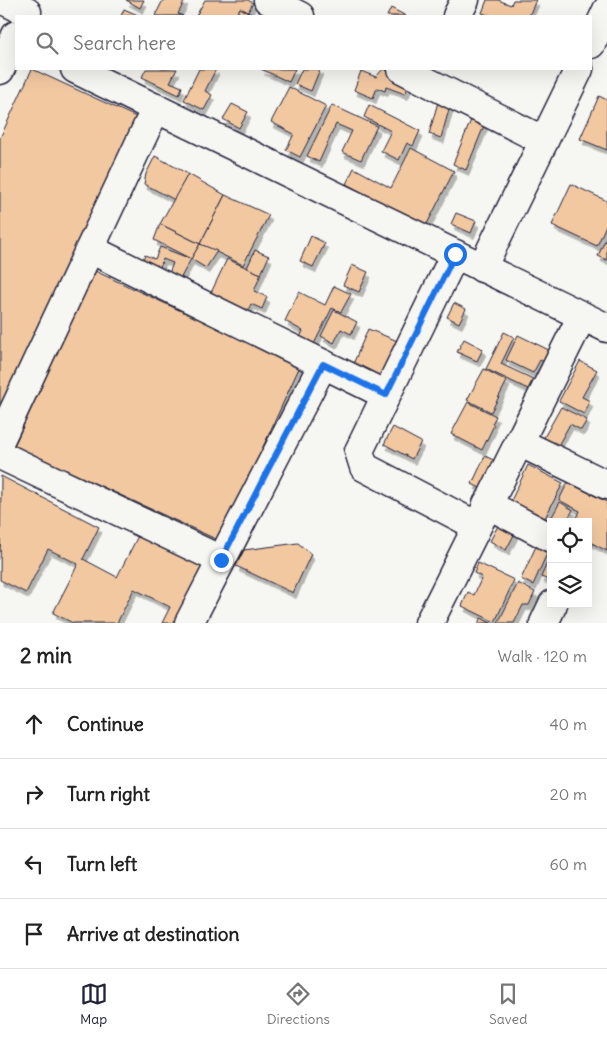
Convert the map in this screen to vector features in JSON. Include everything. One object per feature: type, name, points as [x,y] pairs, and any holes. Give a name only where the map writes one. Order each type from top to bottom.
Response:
[{"type":"street","points":[[3,0],[15,15]]},
{"type":"street","points":[[268,0],[298,15]]},
{"type":"street","points":[[458,15],[465,0]]},
{"type":"street","points":[[592,42],[607,10]]},
{"type":"street","points":[[0,70],[15,39]]},
{"type":"street","points":[[77,70],[607,328]]},
{"type":"street","points":[[406,70],[429,75],[544,141]]},
{"type":"street","points":[[482,268],[579,70]]},
{"type":"street","points":[[0,440],[156,108]]},
{"type":"street","points":[[90,249],[386,395]]},
{"type":"street","points":[[455,254],[359,451],[364,467],[482,515],[547,537]]},
{"type":"street","points":[[429,623],[582,316]]},
{"type":"street","points":[[189,623],[323,364]]},
{"type":"street","points":[[519,442],[607,486]]},
{"type":"street","points":[[0,455],[221,560]]},
{"type":"street","points":[[544,623],[552,608]]},
{"type":"building","points":[[126,0],[144,0],[140,8]]},
{"type":"building","points":[[163,0],[185,0],[178,14],[180,15],[156,15]]},
{"type":"building","points":[[205,0],[248,0],[253,3],[248,12],[240,8],[236,15],[197,15]]},
{"type":"building","points":[[487,0],[498,0],[511,5],[513,0],[536,0],[529,15],[488,15],[482,13]]},
{"type":"building","points":[[240,8],[254,15],[236,15]]},
{"type":"building","points":[[391,8],[404,15],[388,15]]},
{"type":"building","points":[[124,9],[138,15],[121,15]]},
{"type":"building","points":[[32,70],[136,117],[0,409],[0,138]]},
{"type":"building","points":[[146,70],[176,70],[170,82],[182,87],[179,95],[142,77]]},
{"type":"building","points":[[199,70],[216,70],[205,91],[212,95],[204,110],[184,100]]},
{"type":"building","points":[[263,70],[295,70],[289,82]]},
{"type":"building","points":[[302,70],[320,70],[311,91],[295,84]]},
{"type":"building","points":[[382,70],[386,70],[411,80],[405,94],[386,87],[385,91],[377,88],[373,98],[354,90],[361,71],[376,77]]},
{"type":"building","points":[[289,87],[326,106],[300,157],[286,150],[294,134],[271,122]]},
{"type":"building","points":[[599,96],[607,100],[607,150],[580,139]]},
{"type":"building","points":[[438,102],[450,106],[441,138],[429,134]]},
{"type":"building","points":[[232,104],[248,112],[239,128],[223,119]]},
{"type":"building","points":[[332,105],[377,126],[361,160],[342,152],[352,131],[336,124],[319,162],[307,156]]},
{"type":"building","points":[[369,105],[420,131],[413,146],[407,143],[399,160],[381,151],[391,131],[364,117]]},
{"type":"building","points":[[473,115],[486,121],[466,170],[453,164]]},
{"type":"building","points":[[411,148],[454,171],[426,226],[346,184],[354,168],[391,188]]},
{"type":"building","points":[[155,156],[188,174],[175,200],[144,184],[146,174]]},
{"type":"building","points":[[188,174],[225,195],[200,244],[160,224]]},
{"type":"building","points":[[571,184],[607,201],[607,223],[597,246],[552,225]]},
{"type":"building","points":[[225,195],[269,215],[243,265],[200,244]]},
{"type":"building","points":[[456,213],[476,221],[471,233],[451,224]]},
{"type":"building","points":[[160,224],[200,244],[191,259],[154,240]]},
{"type":"building","points":[[311,236],[325,243],[313,267],[300,261]]},
{"type":"building","points":[[607,236],[607,260],[598,256]]},
{"type":"building","points":[[200,244],[217,251],[206,268],[191,259]]},
{"type":"building","points":[[160,247],[191,259],[179,281],[168,276],[173,263],[163,259],[157,274],[139,267],[145,255],[155,259]]},
{"type":"building","points":[[255,250],[269,256],[261,274],[247,268]]},
{"type":"building","points":[[227,259],[261,274],[254,291],[267,297],[262,309],[251,304],[246,315],[209,297]]},
{"type":"building","points":[[352,265],[368,272],[359,292],[343,285]]},
{"type":"building","points":[[95,271],[300,366],[220,541],[14,446]]},
{"type":"building","points":[[334,286],[351,294],[341,312],[332,308],[311,350],[297,343],[303,331],[285,321],[299,292],[325,305]]},
{"type":"building","points":[[454,303],[466,309],[459,323],[447,317]]},
{"type":"building","points":[[334,310],[357,322],[351,334],[341,329],[334,343],[321,336]]},
{"type":"building","points":[[368,329],[400,342],[383,383],[351,369]]},
{"type":"building","points":[[504,332],[514,337],[501,364],[533,379],[528,389],[486,369]]},
{"type":"building","points":[[518,335],[553,352],[548,364],[540,360],[533,373],[506,360]]},
{"type":"building","points":[[464,339],[483,349],[477,361],[457,352]]},
{"type":"building","points":[[580,361],[597,370],[582,397],[590,401],[584,414],[559,401]]},
{"type":"building","points":[[484,369],[507,381],[491,412],[467,400]]},
{"type":"building","points":[[468,402],[496,416],[492,424],[494,425],[482,450],[451,434]]},
{"type":"building","points":[[561,407],[587,420],[581,430],[570,424],[556,449],[542,441]]},
{"type":"building","points":[[393,427],[421,442],[412,459],[384,444]]},
{"type":"building","points":[[485,456],[502,464],[488,492],[472,484]]},
{"type":"building","points":[[528,465],[563,483],[543,522],[509,505]]},
{"type":"building","points":[[1,476],[99,527],[83,559],[117,577],[139,534],[204,567],[176,623],[162,623],[170,607],[134,589],[117,623],[73,623],[53,613],[78,564],[48,549],[26,593],[0,580]]},
{"type":"building","points":[[568,482],[607,502],[607,551],[592,543],[592,518],[577,518],[580,511],[559,500]]},
{"type":"building","points":[[560,502],[573,510],[568,518],[551,518]]},
{"type":"building","points":[[499,524],[515,533],[506,550],[490,541]]},
{"type":"building","points":[[298,543],[311,554],[293,593],[236,566],[244,550]]},
{"type":"building","points":[[537,544],[547,548],[547,554],[533,585],[521,579]]},
{"type":"building","points":[[478,563],[514,580],[495,622],[462,606],[468,592],[474,595],[482,577],[474,573]]},
{"type":"building","points":[[547,563],[547,579],[541,577]]},
{"type":"building","points":[[518,583],[535,592],[529,605],[523,605],[514,623],[498,623]]},
{"type":"building","points":[[481,618],[491,623],[478,623]]},
{"type":"route","points":[[221,560],[323,364],[386,395],[455,254]]}]
